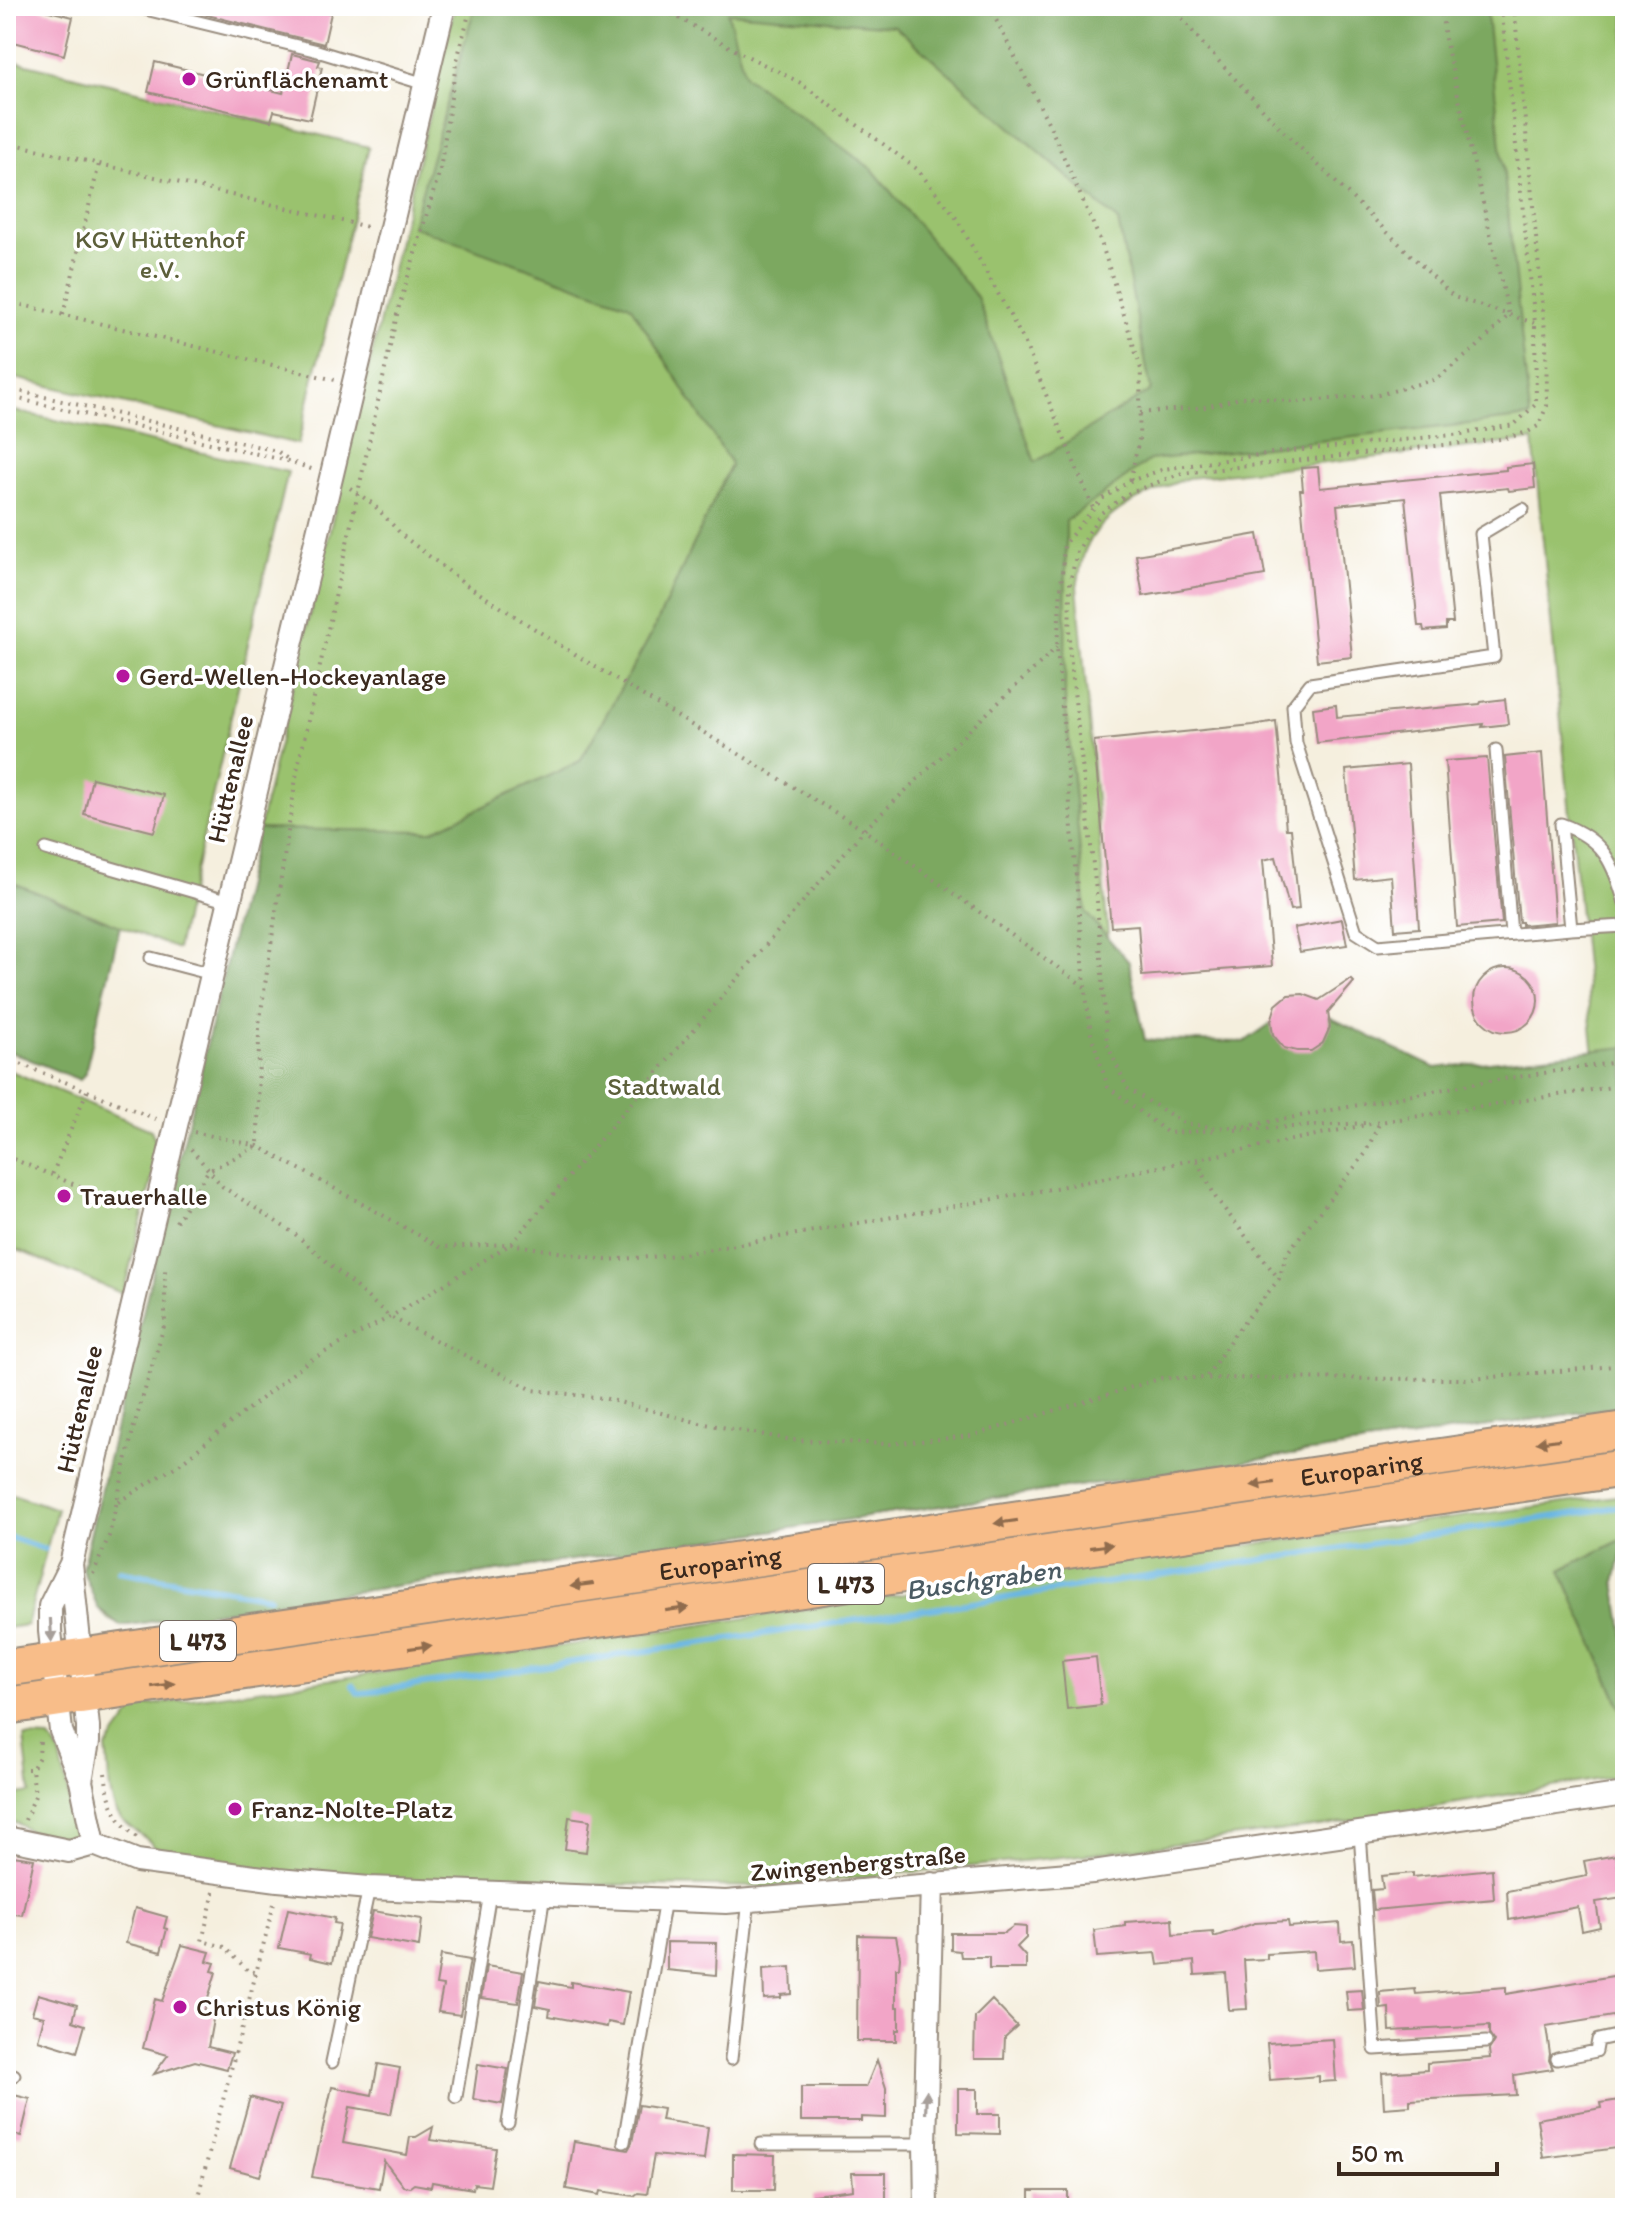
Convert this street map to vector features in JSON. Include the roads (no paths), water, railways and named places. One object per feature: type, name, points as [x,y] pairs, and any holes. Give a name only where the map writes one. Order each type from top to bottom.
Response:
[{"type":"main road","name":"Europaring","points":[[6,1668],[1625,1430]]},
{"type":"main road","name":"Europaring","points":[[6,1706],[1625,1468]]},
{"type":"street","name":"Hüttenallee","points":[[72,1698],[68,1659],[50,1606],[71,1564],[444,6]]},
{"type":"street","points":[[72,1698],[61,1731],[81,1781],[94,1844]]},
{"type":"street","name":"Zwingenbergstraße","points":[[13,1840],[69,1851],[94,1844],[153,1864],[217,1874],[369,1888],[726,1902],[1093,1872],[1625,1794]]},
{"type":"street","points":[[926,2208],[932,1884]]},
{"type":"lane","points":[[133,6],[314,50],[425,84]]},
{"type":"lane","points":[[1523,509],[1481,534],[1494,657],[1310,684],[1293,706],[1296,743],[1356,932],[1378,946],[1625,926]]},
{"type":"lane","points":[[1496,750],[1511,934]]},
{"type":"lane","points":[[1571,929],[1561,824],[1584,832],[1613,864],[1625,903]]},
{"type":"lane","points":[[46,849],[229,902]]},
{"type":"lane","points":[[151,958],[212,974]]},
{"type":"lane","points":[[1360,1833],[1375,2049],[1486,2042]]},
{"type":"lane","points":[[332,2062],[369,1888]]},
{"type":"lane","points":[[456,2097],[490,1893]]},
{"type":"lane","points":[[508,2123],[544,1895]]},
{"type":"lane","points":[[624,2142],[665,1899]]},
{"type":"lane","points":[[731,2059],[749,1900]]},
{"type":"lane","points":[[1557,2059],[1596,2051],[1598,2040],[1625,2034]]},
{"type":"lane","points":[[761,2144],[925,2144]]},
{"type":"waterway","name":"Buschgraben","points":[[352,1685],[358,1693],[370,1692],[1625,1506]]},
{"type":"waterway","name":"Buschgraben","points":[[6,1536],[45,1549]]},
{"type":"waterway","name":"Buschgraben","points":[[119,1571],[269,1597]]},
{"type":"place","name":"Grünflächenamt","points":[[189,79]]},
{"type":"place","name":"Gerd-Wellen-Hockeyanlage","points":[[123,676]]},
{"type":"place","name":"Trauerhalle","points":[[64,1196]]},
{"type":"place","name":"Franz-Nolte-Platz","points":[[235,1809]]},
{"type":"place","name":"Christus König","points":[[180,2007]]},
{"type":"park label","name":"KGV Hüttenhof e.V.","points":[[160,254]]},
{"type":"park label","name":"Stadtwald","points":[[664,1086]]}]
